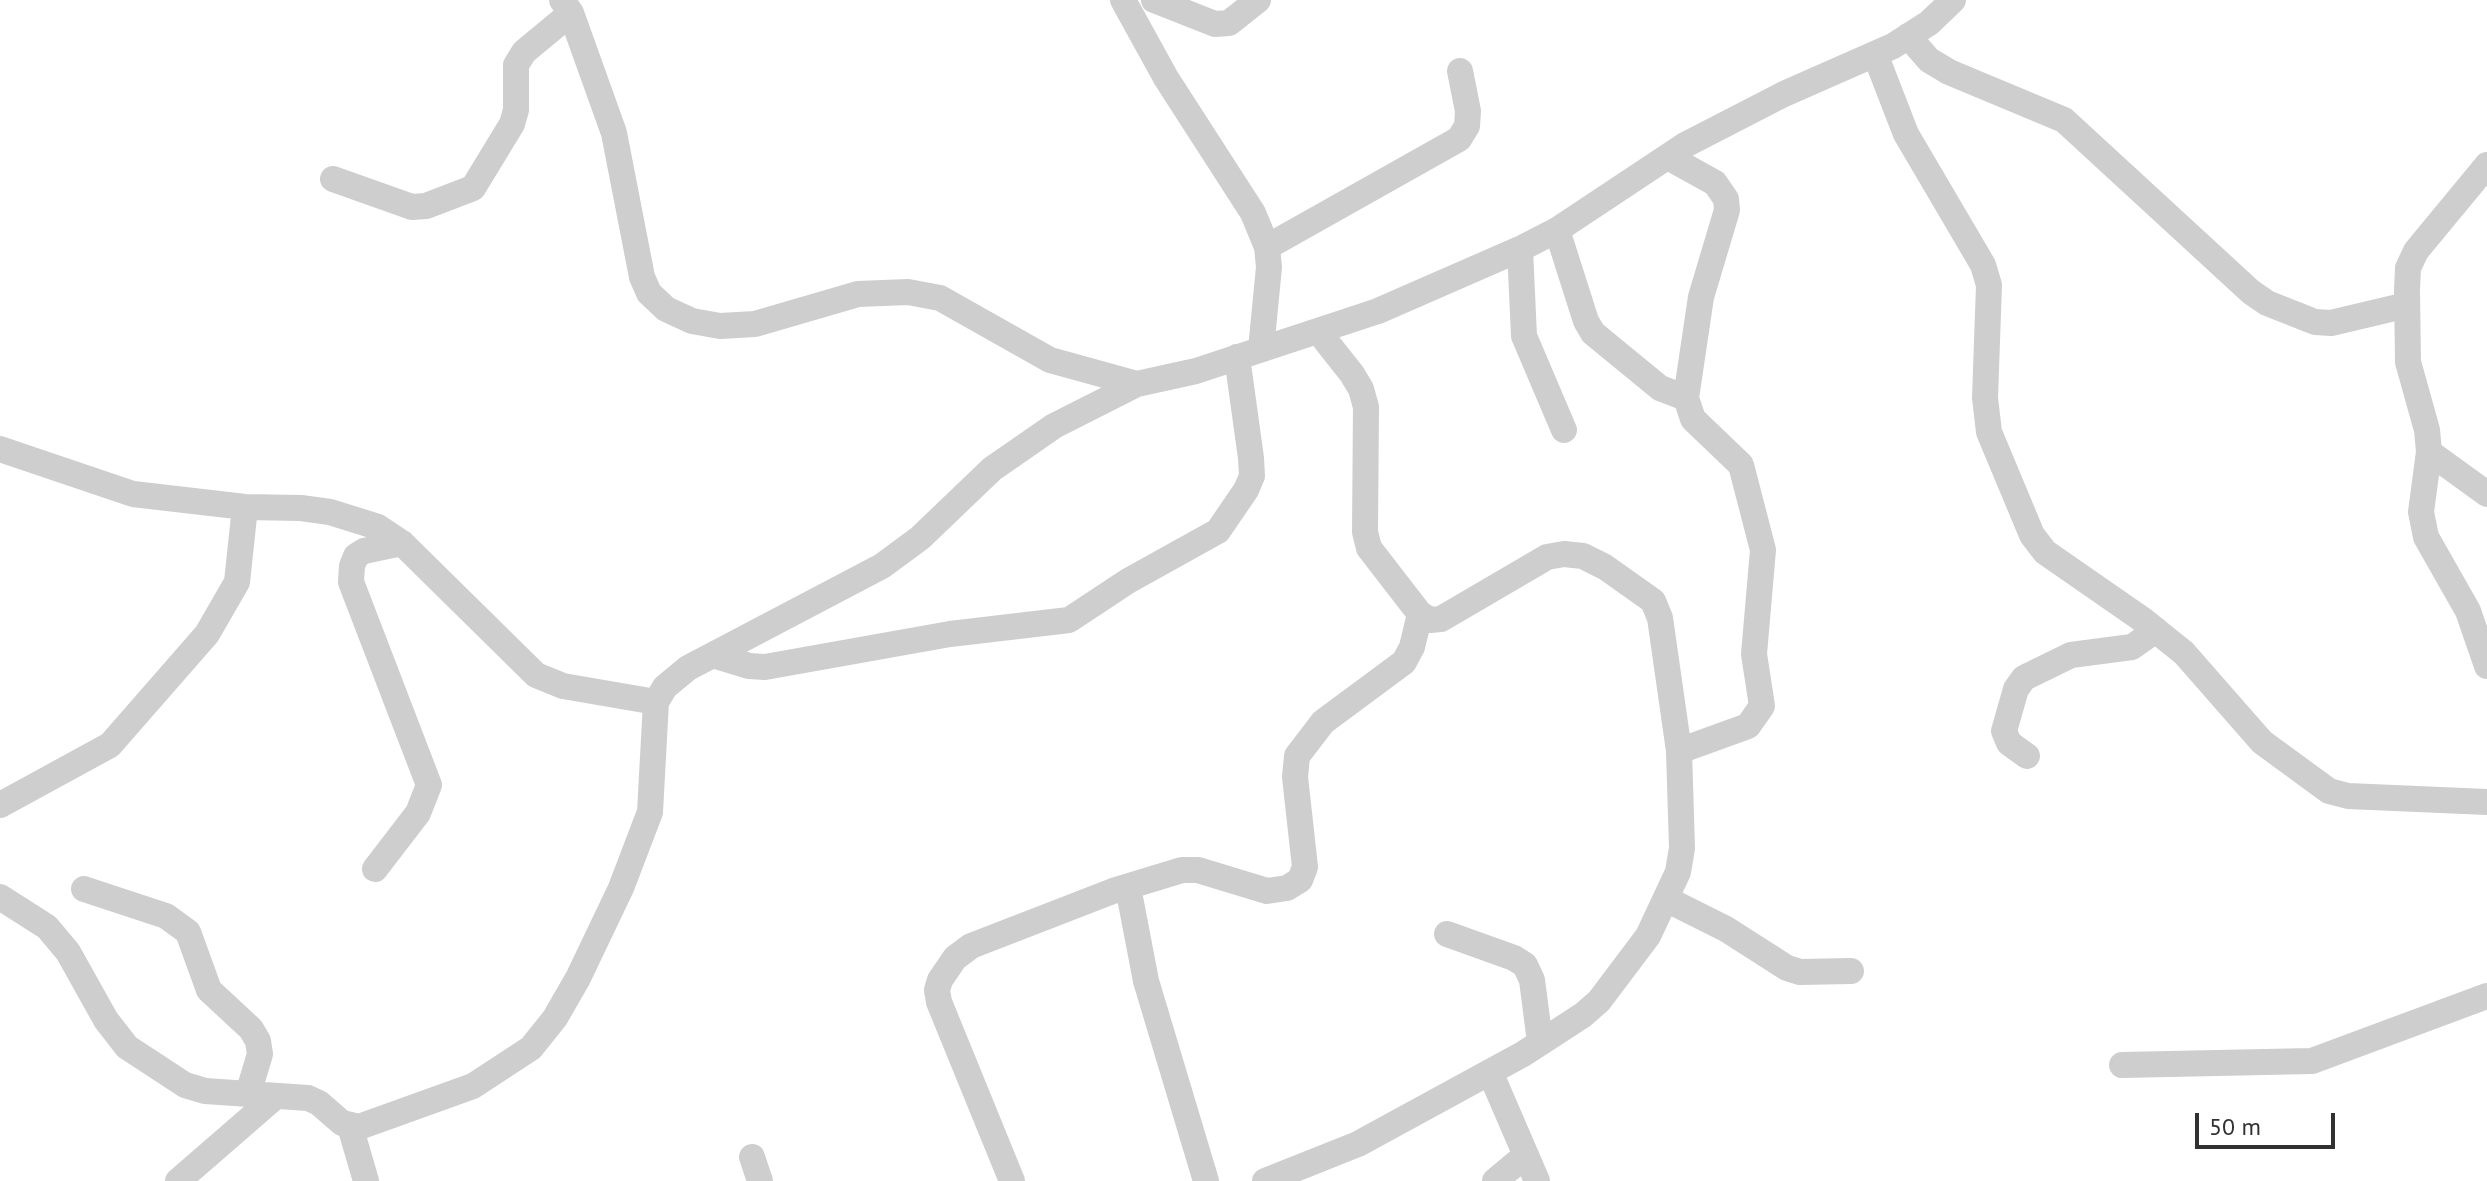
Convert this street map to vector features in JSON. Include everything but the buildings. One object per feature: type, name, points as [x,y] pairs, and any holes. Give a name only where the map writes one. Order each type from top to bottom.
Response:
[{"type":"street","points":[[713,655],[749,666],[765,667],[950,634],[1069,620],[1128,581],[1218,531],[1246,490],[1252,476],[1249,353],[1268,285],[1267,247],[1253,213],[1166,78],[1123,0]]},
{"type":"street","points":[[1154,0],[1215,24],[1229,23],[1258,0]]},
{"type":"street","points":[[350,1126],[368,1125],[473,1086],[499,1072],[531,1048],[555,1018],[621,888],[650,812],[656,702],[665,687],[713,655],[882,566],[920,538],[992,469],[1031,440],[1137,384],[1249,353],[1378,311],[1520,249],[1557,230],[1668,157],[1756,108],[1908,36],[1929,23],[1953,0]]},
{"type":"street","points":[[333,179],[412,207],[426,206],[473,188],[512,124],[516,110],[516,65],[566,6],[614,133],[642,277],[649,293],[666,309],[692,321],[720,326],[755,324],[858,294],[908,292],[940,298],[1050,360],[1137,384]]},
{"type":"street","points":[[1908,36],[1929,60],[1949,72],[2064,120],[2251,292],[2267,303],[2315,322],[2331,323],[2407,305]]},
{"type":"street","points":[[1875,54],[1906,134],[1983,265],[1989,285],[1989,432],[2032,535],[2045,552],[2156,630],[2203,673],[2262,742],[2329,791],[2348,796],[2487,802]]},
{"type":"street","points":[[1267,247],[1459,139],[1467,126],[1468,111],[1460,71]]},
{"type":"street","points":[[1668,157],[1715,183],[1726,199],[1727,210],[1701,297],[1686,398],[1693,419],[1741,465],[1762,534],[1763,568],[1754,654],[1762,706],[1748,726],[1679,751]]},
{"type":"street","points":[[2487,165],[2416,251],[2408,268],[2407,305],[2408,362],[2427,430],[2429,452],[2421,512],[2426,537],[2468,611],[2487,666]]},
{"type":"street","points":[[1557,230],[1586,321],[1593,333],[1660,388],[1686,398]]},
{"type":"street","points":[[1520,249],[1524,336],[1564,430]]},
{"type":"street","points":[[1265,1181],[1358,1144],[1490,1072],[1599,1001],[1648,936],[1678,872],[1682,848],[1679,751],[1660,618],[1653,601],[1643,591],[1594,561],[1564,554],[1547,557],[1441,619],[1430,620],[1420,614],[1369,548],[1365,532],[1366,407],[1352,374],[1318,331]]},
{"type":"street","points":[[0,449],[133,494],[245,507],[330,512],[378,527],[402,543],[536,675],[563,686],[656,702]]},
{"type":"street","points":[[2429,452],[2487,494]]},
{"type":"street","points":[[0,805],[110,745],[207,634],[237,582],[245,507]]},
{"type":"street","points":[[375,869],[418,813],[429,785],[427,772],[351,582],[352,566],[356,556],[364,551],[402,543]]},
{"type":"street","points":[[1012,1181],[939,1002],[937,990],[940,980],[955,958],[971,946],[1182,870],[1198,870],[1267,891],[1287,888],[1300,880],[1305,867],[1295,777],[1297,756],[1323,722],[1404,662],[1412,647],[1420,614]]},
{"type":"street","points":[[2027,756],[2009,743],[2004,731],[2016,689],[2024,678],[2071,655],[2132,647],[2156,630]]},
{"type":"street","points":[[1128,887],[1146,981],[1206,1181]]},
{"type":"street","points":[[84,889],[166,916],[188,932],[198,967],[209,990],[251,1029],[258,1041],[260,1054],[248,1094]]},
{"type":"street","points":[[0,897],[47,927],[68,952],[106,1020],[127,1047],[185,1085],[205,1091],[276,1096],[319,1103],[350,1126],[366,1181]]},
{"type":"street","points":[[1666,899],[1726,929],[1787,968],[1851,971]]},
{"type":"street","points":[[1447,934],[1514,958],[1525,965],[1532,980],[1540,1042]]},
{"type":"street","points":[[2122,1065],[2312,1061],[2487,996]]},
{"type":"street","points":[[1490,1072],[1537,1181]]},
{"type":"street","points":[[178,1181],[276,1096]]},
{"type":"street","points":[[1495,1181],[1526,1155]]}]
